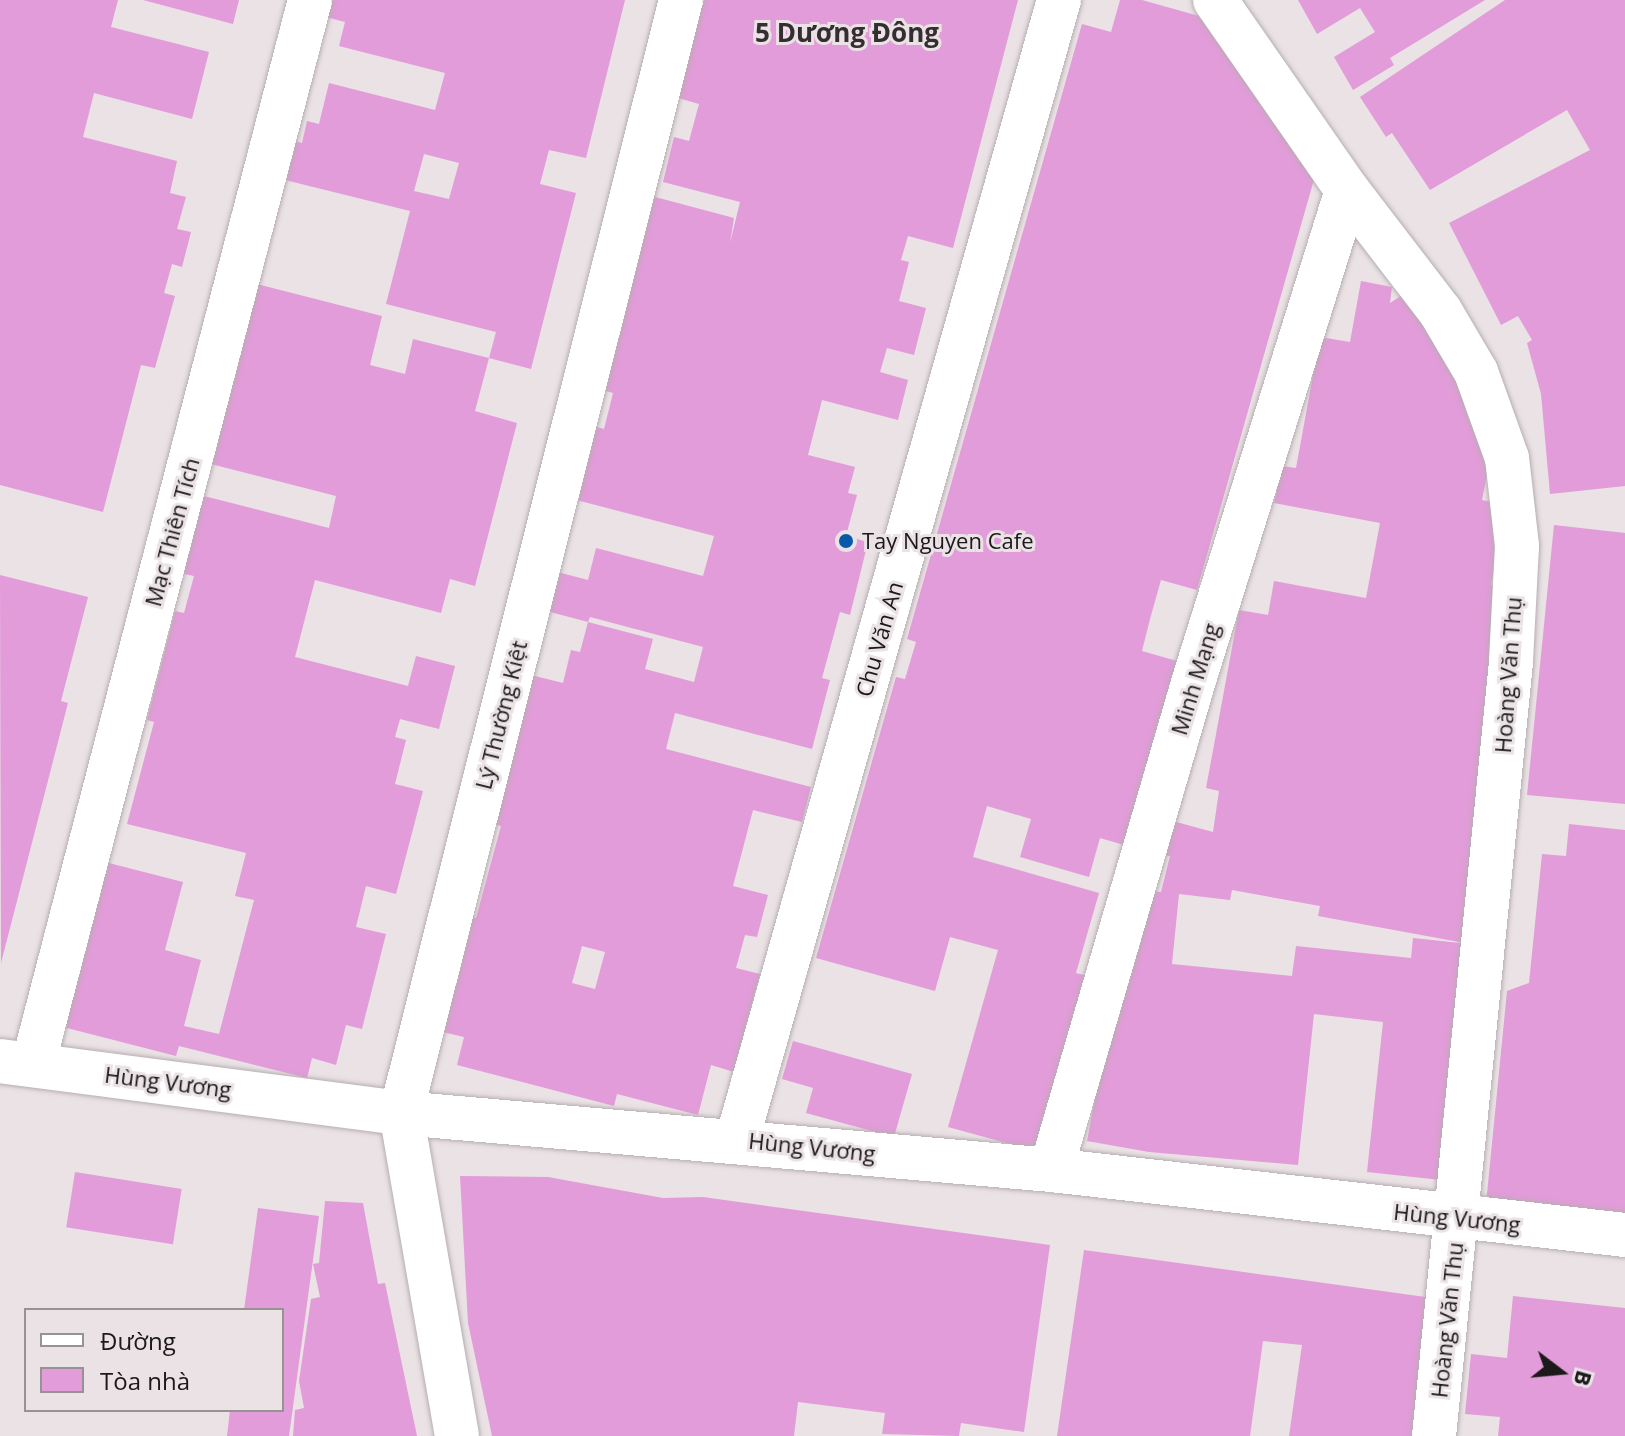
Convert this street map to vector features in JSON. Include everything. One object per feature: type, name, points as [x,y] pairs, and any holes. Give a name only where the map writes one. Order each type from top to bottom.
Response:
[{"type":"street","name":"Mạc Thiên Tích","points":[[17,1063],[310,0]]},
{"type":"street","name":"Lý Thường Kiệt","points":[[457,1436],[401,1113],[681,0]]},
{"type":"street","name":"Chu Văn An","points":[[737,1140],[1059,0]]},
{"type":"street","name":"Hoàng Văn Thụ","points":[[1215,0],[1347,190],[1440,311],[1476,372],[1507,458],[1515,531],[1511,662],[1458,1219],[1434,1436]]},
{"type":"street","name":"Minh Mạng","points":[[1051,1170],[1188,698],[1347,190]]},
{"type":"street","name":"Hùng Vương","points":[[17,1063],[401,1113],[737,1140],[1051,1170],[1458,1219],[1625,1235]]},
{"type":"building","points":[[0,0],[118,0],[111,27],[209,52],[192,119],[94,93],[83,137],[177,161],[170,193],[186,197],[177,229],[191,232],[182,267],[172,264],[164,293],[175,296],[155,368],[141,365],[103,512],[0,485]]},
{"type":"building","points":[[143,0],[239,0],[233,24]]},
{"type":"building","points":[[326,0],[625,0],[586,158],[549,150],[540,184],[576,193],[531,369],[489,358],[496,332],[386,304],[410,211],[281,179],[290,140],[302,143],[307,121],[319,124],[329,83],[435,110],[445,73],[339,46],[345,22],[322,16]],"holes":[[[424,154],[459,163],[449,199],[414,191]]]},
{"type":"building","points":[[696,0],[1018,0],[953,248],[908,236],[901,260],[909,262],[899,301],[926,308],[914,355],[887,348],[880,372],[908,380],[898,420],[822,400],[808,455],[855,467],[848,493],[857,495],[846,536],[868,542],[850,615],[840,612],[822,678],[830,680],[812,749],[675,713],[666,749],[811,787],[802,822],[753,810],[733,886],[768,895],[757,937],[745,935],[736,968],[760,974],[734,1072],[711,1065],[698,1115],[617,1094],[614,1106],[457,1065],[464,1037],[438,1031],[456,913],[476,918],[501,826],[486,822],[519,672],[563,683],[571,650],[580,652],[588,622],[535,608],[546,569],[588,580],[596,548],[703,576],[714,536],[565,497],[589,425],[604,429],[613,393],[596,388],[644,194],[734,218],[730,243],[740,202],[663,182],[674,137],[689,141],[699,104],[671,96]],"holes":[[[590,617],[703,647],[694,682],[645,669],[653,639],[588,622]],[[582,946],[605,952],[595,989],[572,983]]]},
{"type":"building","points":[[1120,0],[1142,0],[1199,16],[1315,176],[1197,590],[1161,580],[1142,651],[1177,661],[1124,845],[1100,838],[1089,877],[1020,857],[1031,819],[987,806],[973,857],[1099,893],[1076,973],[1104,980],[1054,1156],[948,1127],[998,950],[950,937],[935,991],[816,958],[896,677],[905,679],[916,642],[907,639],[1082,24],[1111,32]]},
{"type":"building","points":[[1298,0],[1485,0],[1390,58],[1394,65],[1353,90],[1334,57],[1375,32],[1360,8],[1317,34]]},
{"type":"building","points":[[1505,0],[1625,0],[1625,486],[1550,494],[1541,394],[1527,343],[1532,340],[1518,316],[1501,325],[1449,223],[1590,150],[1567,110],[1430,190],[1392,133],[1386,137],[1360,97]]},
{"type":"building","points":[[1361,281],[1392,287],[1390,303],[1410,290],[1444,338],[1489,465],[1482,500],[1506,505],[1491,585],[1507,588],[1450,1181],[1367,1172],[1383,1022],[1314,1014],[1298,1165],[1149,1152],[1087,1141],[1134,890],[1161,892],[1170,856],[1160,855],[1169,820],[1213,832],[1219,791],[1206,788],[1239,610],[1268,615],[1274,581],[1366,598],[1380,523],[1274,503],[1282,466],[1296,468],[1320,337],[1350,342]],"holes":[[[1232,890],[1320,906],[1318,916],[1470,944],[1413,938],[1411,958],[1296,946],[1292,976],[1172,964],[1179,894],[1230,900]]]},
{"type":"building","points":[[253,283],[382,316],[370,365],[405,374],[413,339],[489,358],[475,411],[517,423],[475,586],[450,579],[441,613],[315,580],[295,657],[408,686],[416,656],[455,666],[439,729],[400,719],[395,737],[406,740],[395,784],[423,791],[396,894],[366,886],[356,927],[386,934],[362,1029],[346,1025],[336,1065],[312,1058],[307,1078],[179,1046],[176,1056],[63,1027],[105,862],[183,882],[165,950],[201,960],[184,1026],[219,1034],[254,900],[235,896],[246,853],[127,824],[154,722],[147,720],[175,611],[184,613],[194,576],[179,573],[200,495],[329,528],[336,496],[207,463]]},
{"type":"building","points":[[1554,525],[1625,533],[1625,804],[1527,795]]},
{"type":"building","points":[[0,575],[88,597],[61,701],[68,703],[1,963]]},
{"type":"building","points":[[1569,824],[1625,830],[1625,1218],[1486,1204],[1507,991],[1529,983],[1542,854],[1566,856]]},
{"type":"building","points":[[793,1041],[912,1074],[894,1137],[806,1113],[813,1088],[782,1079]]},
{"type":"building","points":[[75,1172],[182,1189],[173,1244],[66,1227]]},
{"type":"building","points":[[460,1176],[548,1177],[663,1198],[703,1197],[1050,1245],[1024,1432],[961,1423],[959,1436],[882,1434],[885,1413],[798,1402],[794,1436],[492,1436],[468,1323]]},
{"type":"building","points":[[325,1201],[363,1203],[378,1284],[385,1283],[417,1436],[293,1436],[295,1410],[304,1408],[299,1381],[311,1299],[320,1297],[313,1264],[319,1263]]},
{"type":"building","points":[[258,1208],[319,1216],[289,1436],[227,1436],[230,1412],[284,1412],[284,1308],[244,1308]]},
{"type":"building","points":[[1084,1250],[1440,1299],[1421,1436],[1289,1436],[1302,1345],[1263,1341],[1250,1436],[1057,1436]]},
{"type":"building","points":[[1513,1296],[1625,1308],[1625,1436],[1498,1436],[1500,1417],[1465,1414],[1471,1354],[1507,1358]]},
{"type":"place","name":"Tay Nguyen Cafe","points":[[846,541]]},
{"type":"district","name":"5 Dương Đông","points":[[847,33]]}]
